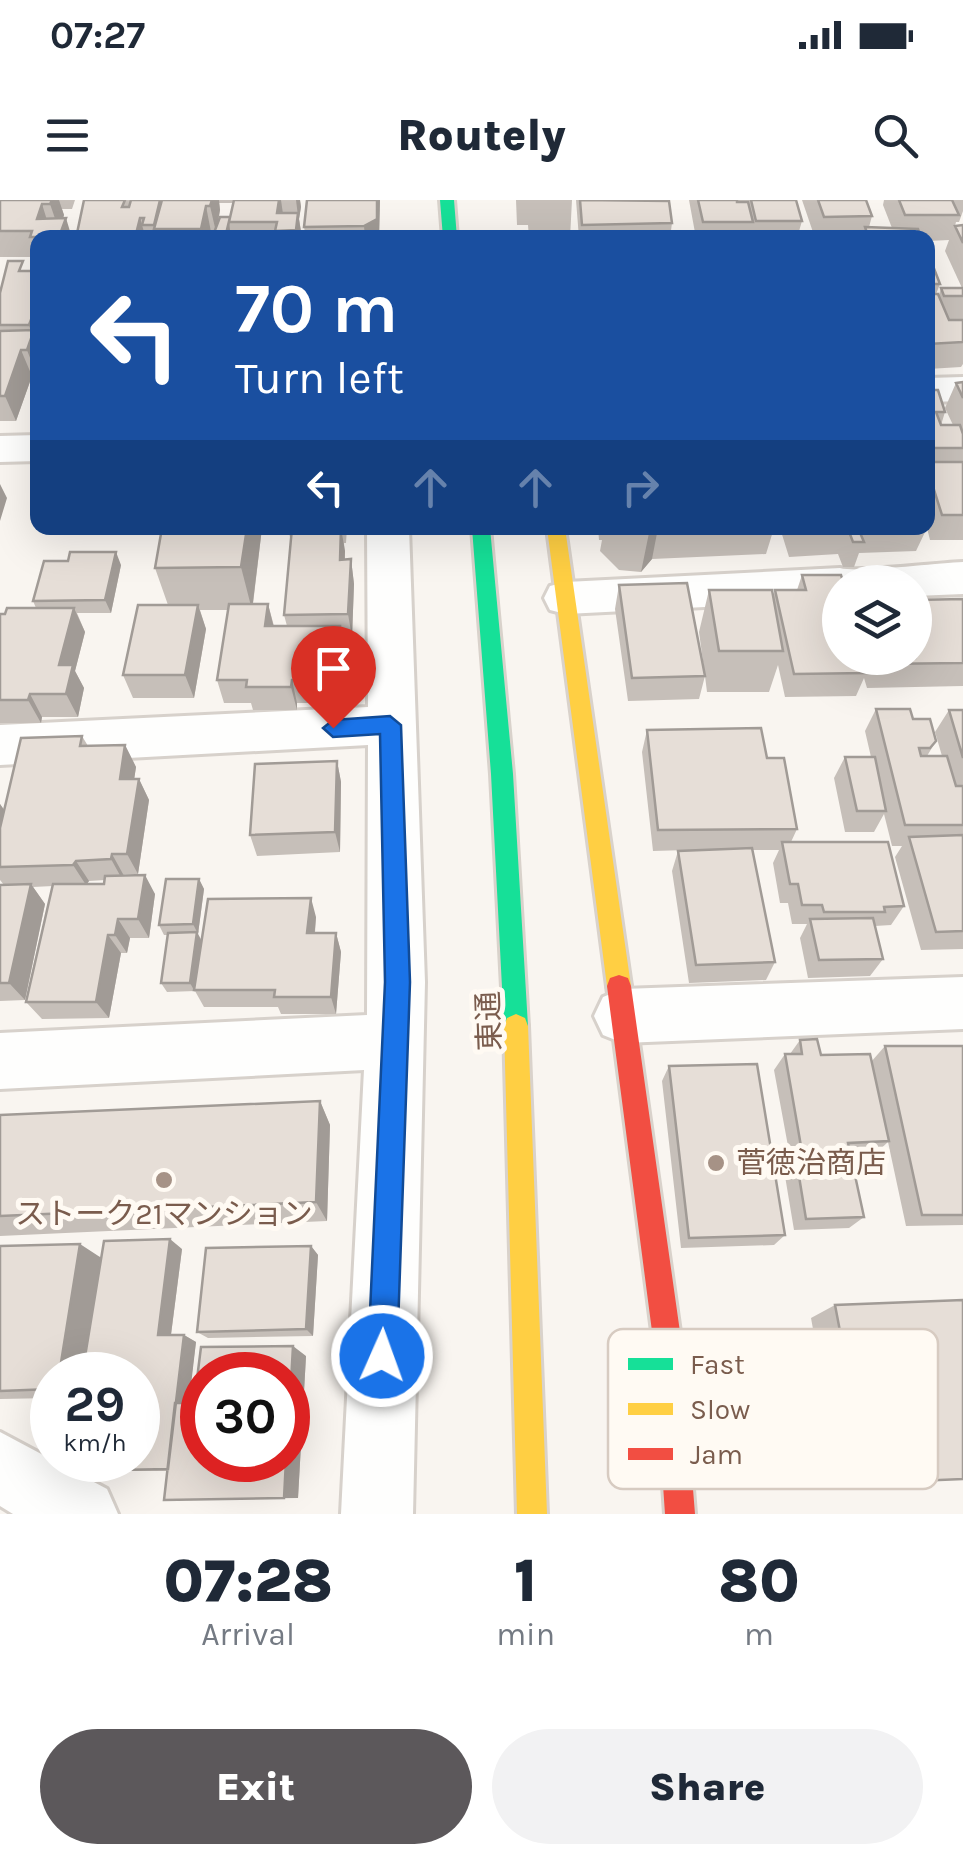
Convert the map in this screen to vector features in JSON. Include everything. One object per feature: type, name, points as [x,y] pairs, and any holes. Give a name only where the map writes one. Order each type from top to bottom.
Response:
[{"type":"street","points":[[448,200],[450,230]]},
{"type":"street","points":[[935,390],[963,389]]},
{"type":"street","points":[[0,449],[30,448]]},
{"type":"street","points":[[377,1514],[392,1041],[398,982],[388,535]]},
{"type":"street","name":"東通","points":[[482,535],[502,720],[517,976],[532,1514]]},
{"type":"street","points":[[557,535],[666,1329]]},
{"type":"street","points":[[932,579],[963,578]]},
{"type":"street","points":[[566,598],[822,585]]},
{"type":"street","points":[[0,744],[390,725]]},
{"type":"street","points":[[623,1016],[963,1003]]},
{"type":"street","points":[[0,1061],[392,1041]]},
{"type":"street","points":[[0,1467],[82,1514]]},
{"type":"street","points":[[678,1489],[680,1514]]},
{"type":"building","points":[[0,200],[52,200],[42,204],[37,219],[66,218],[62,230],[0,231]]},
{"type":"building","points":[[84,200],[125,200],[122,207],[129,207],[131,200],[160,200],[154,225],[142,225],[144,218],[140,218],[137,230],[78,230]]},
{"type":"building","points":[[162,200],[212,200],[206,206],[201,229],[154,229]]},
{"type":"building","points":[[234,200],[279,200],[277,213],[298,213],[296,230],[275,230],[277,222],[229,222]]},
{"type":"building","points":[[307,200],[377,200],[377,219],[364,226],[304,227]]},
{"type":"building","points":[[580,200],[669,201],[672,223],[582,225]]},
{"type":"building","points":[[698,200],[748,202],[753,222],[703,222]]},
{"type":"building","points":[[751,200],[796,200],[802,221],[756,221]]},
{"type":"building","points":[[818,200],[866,200],[872,216],[824,217]]},
{"type":"building","points":[[899,200],[952,200],[959,215],[905,215]]},
{"type":"building","points":[[220,217],[230,217],[227,230],[215,230]]},
{"type":"building","points":[[963,225],[963,243],[955,226]]},
{"type":"building","points":[[865,227],[918,230],[866,230]]},
{"type":"building","points":[[8,261],[23,261],[19,271],[30,271],[29,325],[0,325],[0,293]]},
{"type":"building","points":[[941,288],[963,288],[963,296],[944,296]]},
{"type":"building","points":[[935,294],[949,320],[963,320],[963,342],[935,344]]},
{"type":"building","points":[[30,330],[27,350],[21,350],[5,396],[0,396],[0,331]]},
{"type":"building","points":[[935,390],[945,412],[936,412],[941,425],[960,425],[963,448],[935,448]]},
{"type":"building","points":[[935,462],[963,462],[963,515],[942,515],[935,493]]},
{"type":"building","points":[[161,535],[246,535],[241,567],[155,568]]},
{"type":"building","points":[[291,535],[341,535],[340,560],[351,559],[348,614],[284,615]]},
{"type":"building","points":[[850,535],[861,535],[864,542],[853,542]]},
{"type":"building","points":[[70,552],[116,552],[105,600],[33,601],[44,561],[68,561]]},
{"type":"building","points":[[802,575],[822,575],[822,674],[794,674],[775,590],[806,590]]},
{"type":"building","points":[[687,583],[705,676],[632,678],[619,585]]},
{"type":"building","points":[[709,590],[772,590],[783,651],[719,651]]},
{"type":"building","points":[[963,599],[963,663],[932,663],[932,600]]},
{"type":"building","points":[[229,604],[268,604],[265,626],[340,626],[335,680],[292,680],[291,687],[246,687],[247,680],[217,680]]},
{"type":"building","points":[[138,605],[198,605],[185,675],[123,675]]},
{"type":"building","points":[[7,608],[74,608],[59,665],[73,665],[66,694],[30,694],[28,700],[0,700],[0,614],[5,614]]},
{"type":"building","points":[[876,709],[910,709],[913,719],[930,719],[936,741],[930,748],[919,748],[921,756],[947,756],[956,786],[963,786],[963,825],[905,825]]},
{"type":"building","points":[[949,710],[963,710],[963,758]]},
{"type":"building","points":[[761,728],[767,758],[784,758],[797,829],[658,830],[647,730]]},
{"type":"building","points":[[82,736],[80,746],[125,745],[120,779],[139,779],[127,854],[76,861],[73,865],[0,867],[0,828],[21,738]]},
{"type":"building","points":[[845,757],[875,757],[886,811],[857,811]]},
{"type":"building","points":[[337,761],[335,832],[250,835],[255,764]]},
{"type":"building","points":[[963,835],[963,931],[936,932],[909,837]]},
{"type":"building","points":[[782,842],[888,842],[904,906],[884,907],[885,912],[824,912],[822,905],[802,905],[798,884],[790,884]]},
{"type":"building","points":[[752,848],[775,962],[696,965],[678,851]]},
{"type":"building","points":[[145,875],[138,919],[118,919],[115,935],[108,935],[96,1002],[26,1002],[53,884],[104,884],[105,876]]},
{"type":"building","points":[[166,879],[199,879],[193,924],[159,925]]},
{"type":"building","points":[[31,884],[9,983],[0,983],[0,885]]},
{"type":"building","points":[[311,898],[307,933],[336,933],[331,997],[274,997],[275,990],[194,990],[208,899]]},
{"type":"building","points":[[873,918],[883,959],[819,960],[810,919]]},
{"type":"building","points":[[197,932],[190,983],[161,983],[168,933]]},
{"type":"building","points":[[817,1039],[821,1055],[870,1054],[889,1141],[848,1143],[864,1217],[806,1219],[795,1152],[802,1152],[785,1054],[802,1054],[800,1040]]},
{"type":"building","points":[[885,1046],[963,1046],[963,1215],[922,1215]]},
{"type":"building","name":"菅徳治商店","points":[[757,1064],[785,1235],[689,1238],[669,1066]]},
{"type":"building","name":"ストーク21マンション","points":[[320,1101],[316,1202],[0,1216],[0,1115]]},
{"type":"building","points":[[170,1239],[158,1335],[184,1335],[168,1469],[160,1469],[160,1352],[86,1352],[104,1241]]},
{"type":"building","points":[[80,1244],[63,1352],[30,1352],[30,1390],[0,1391],[0,1246]]},
{"type":"building","points":[[311,1246],[306,1329],[197,1332],[206,1248]]},
{"type":"building","points":[[963,1300],[963,1479],[938,1480],[938,1329],[840,1329],[835,1305]]},
{"type":"building","points":[[293,1346],[293,1352],[200,1352],[201,1347]]},
{"type":"building","points":[[175,1403],[180,1403],[180,1482],[285,1482],[284,1498],[164,1500]]},
{"type":"traffic: fast","points":[[447,200],[449,230]]},
{"type":"traffic: fast","points":[[482,535],[502,774],[516,1026]]},
{"type":"traffic: slow","points":[[557,535],[619,986]]},
{"type":"traffic: slow","points":[[516,1026],[532,1514]]},
{"type":"traffic: jam","points":[[619,986],[666,1329]]},
{"type":"traffic: jam","points":[[678,1489],[680,1514]]},
{"type":"place","name":"菅徳治商店","points":[[716,1163]]},
{"type":"place","name":"ストーク21マンション","points":[[164,1180]]},
{"type":"route","points":[[333,728],[390,725],[398,982],[392,1041],[382,1356]]}]
